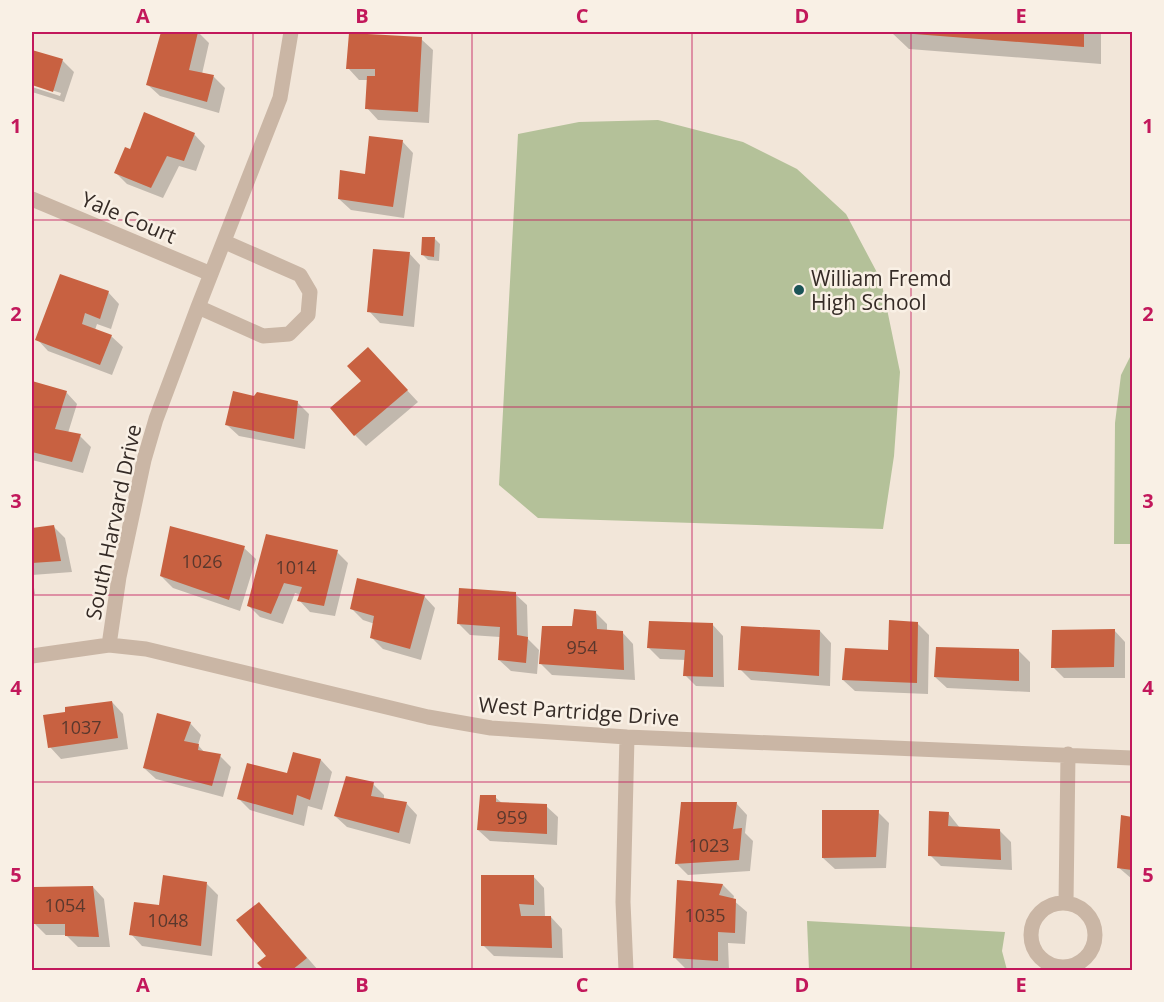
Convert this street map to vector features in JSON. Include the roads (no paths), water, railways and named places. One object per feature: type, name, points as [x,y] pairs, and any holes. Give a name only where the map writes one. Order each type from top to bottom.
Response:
[{"type":"street","name":"South Harvard Drive","points":[[109,645],[119,578],[144,460],[198,307],[280,98],[291,32]]},
{"type":"street","name":"Yale Court","points":[[32,199],[211,274]]},
{"type":"street","points":[[198,307],[263,336],[289,334],[308,315],[310,292],[300,275],[225,242]]},
{"type":"street","name":"West Partridge Drive","points":[[32,656],[109,645],[146,649],[428,717],[480,726],[627,737],[1132,758]]},
{"type":"street","points":[[626,970],[623,902],[627,737]]},
{"type":"street","points":[[1066,903],[1068,754]]},
{"type":"street","points":[[1066,903],[1085,912],[1090,918],[1095,935],[1088,956],[1079,964],[1064,968],[1053,966],[1040,959],[1034,951],[1030,934],[1038,915],[1046,907],[1066,903]]},
{"type":"place","name":"William Fremd High School","points":[[799,290]]}]
